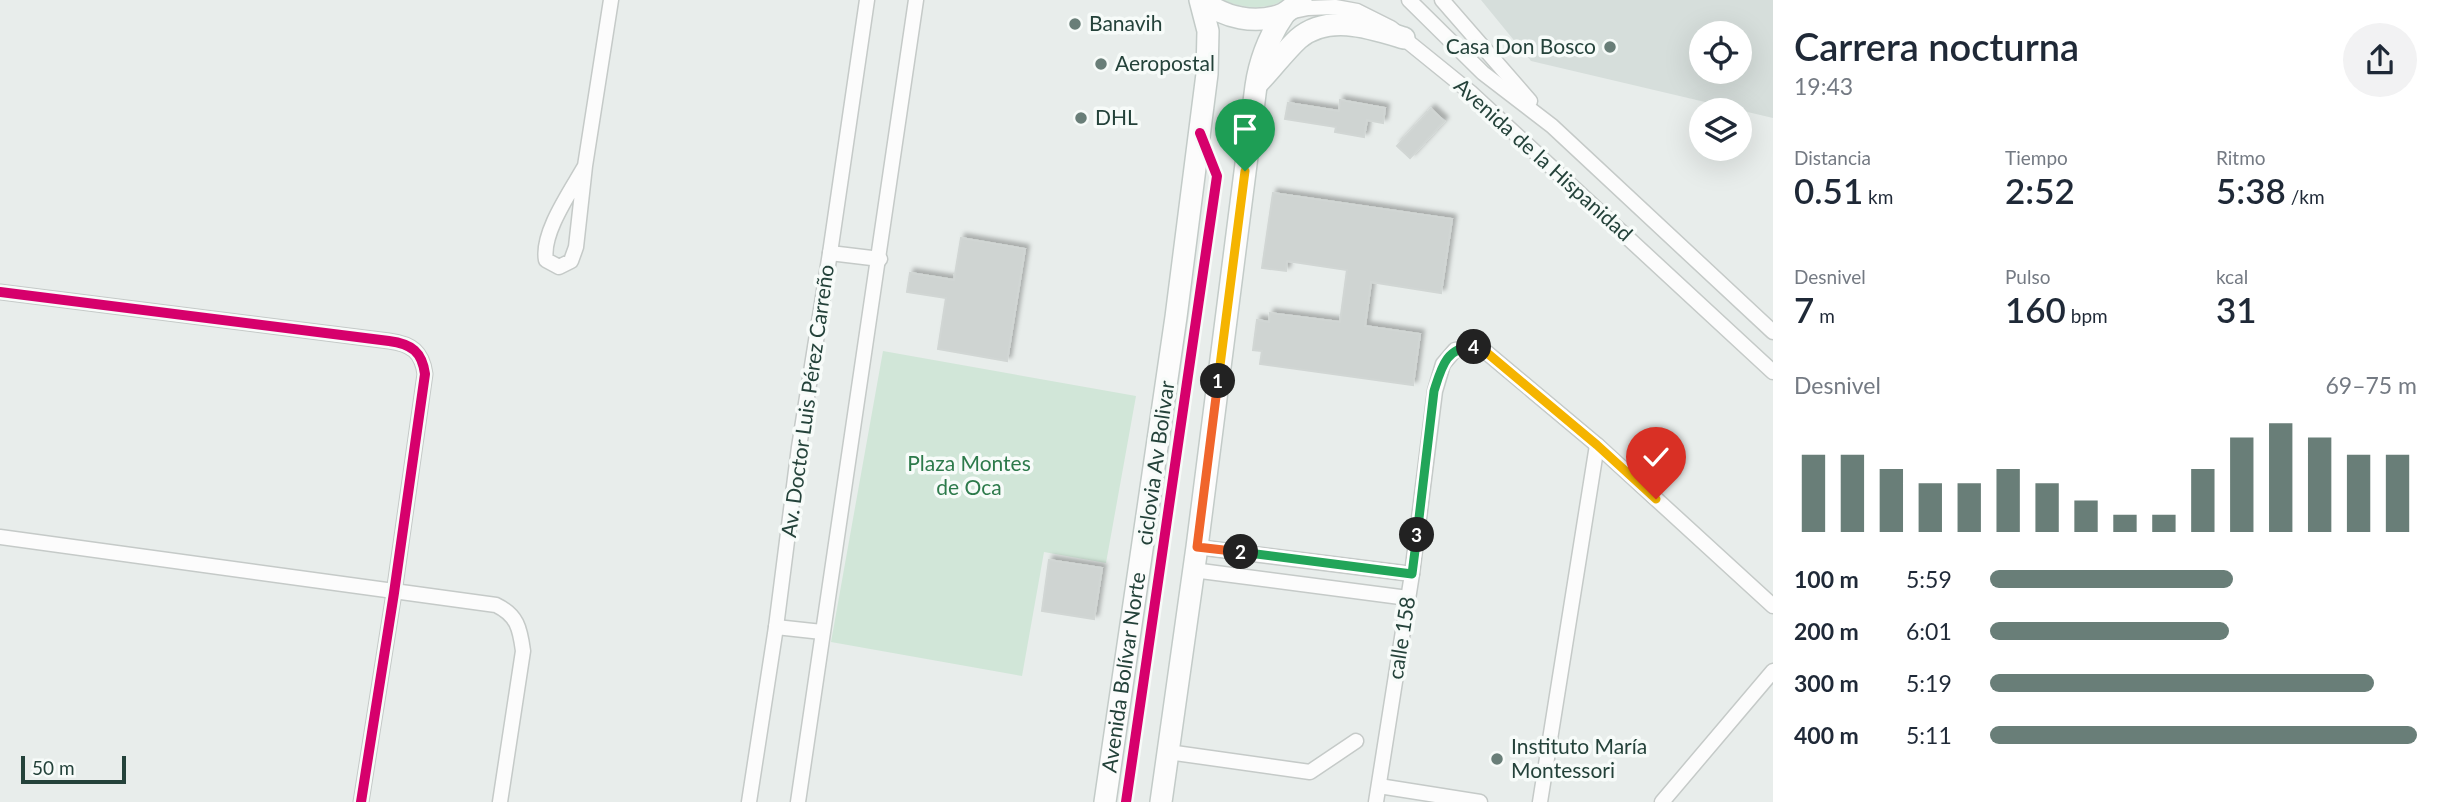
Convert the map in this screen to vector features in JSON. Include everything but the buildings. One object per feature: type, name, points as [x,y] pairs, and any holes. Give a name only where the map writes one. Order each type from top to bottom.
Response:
[{"type":"main road","points":[[1201,0],[1227,15],[1243,19],[1260,19],[1293,7]]},
{"type":"main road","name":"Avenida Bolívar Norte","points":[[1105,802],[1177,307],[1207,74],[1208,32],[1201,0]]},
{"type":"main road","points":[[1161,802],[1197,547],[1256,86],[1265,49],[1273,30],[1293,7]]},
{"type":"main road","points":[[1256,86],[1299,39],[1312,30],[1346,24],[1404,38]]},
{"type":"street","points":[[585,166],[549,234],[544,250],[546,260],[559,267],[571,261],[576,247],[585,166],[611,0]]},
{"type":"street","name":"Av. Doctor Luis Pérez Carreño","points":[[749,802],[776,626],[799,447],[867,0]]},
{"type":"street","points":[[798,802],[916,0]]},
{"type":"street","name":"Avenida de la Hispanidad","points":[[1409,0],[1483,73],[1552,126],[1773,332]]},
{"type":"street","points":[[1442,0],[1552,126]]},
{"type":"street","name":"Avenida de la Hispanidad","points":[[1293,7],[1335,7],[1375,19],[1404,38],[1470,92],[1773,372]]},
{"type":"street","points":[[830,253],[880,258]]},
{"type":"street","points":[[0,292],[389,341],[416,349],[423,361],[425,374],[361,802]]},
{"type":"street","name":"calle 158","points":[[1376,802],[1412,574],[1434,391],[1443,364],[1455,350],[1471,347],[1486,352],[1597,445],[1773,606]]},
{"type":"street","points":[[1540,802],[1597,445]]},
{"type":"street","points":[[0,537],[496,606],[508,611],[521,632],[523,650],[500,802]]},
{"type":"street","points":[[1197,547],[1412,574]]},
{"type":"street","points":[[1193,570],[1408,598]]},
{"type":"street","points":[[776,626],[822,632]]},
{"type":"street","points":[[1662,802],[1773,671]]},
{"type":"street","points":[[1168,752],[1310,772],[1356,741]]},
{"type":"street","points":[[1379,786],[1480,802]]},
{"type":"shaded area","name":"Casa Don Bosco","points":[[1481,0],[1773,0],[1773,118],[1752,113],[1752,98],[1689,98],[1531,61]]},
{"type":"green space","points":[[1223,0],[1284,0],[1269,6],[1254,7]]},
{"type":"green space","name":"Plaza Montes de Oca","points":[[883,351],[1136,396],[1106,563],[1044,552],[1022,676],[831,642]]},
{"type":"cycle path","name":"ciclovia Av Bolivar","points":[[1126,802],[1217,176],[1200,133]]},
{"type":"cycle path","points":[[0,292],[389,341],[404,344],[418,355],[425,374],[361,802]]},
{"type":"place","name":"Banavih","points":[[1075,24]]},
{"type":"place","name":"Casa Don Bosco","points":[[1610,47]]},
{"type":"place","name":"Aeropostal","points":[[1101,64]]},
{"type":"place","name":"DHL","points":[[1081,118]]},
{"type":"place","name":"Instituto María Montessori","points":[[1497,759]]},
{"type":"route","points":[[1245,171],[1197,547],[1412,574],[1434,391],[1447,356],[1455,350],[1471,347],[1486,352],[1597,445],[1656,499]]}]
